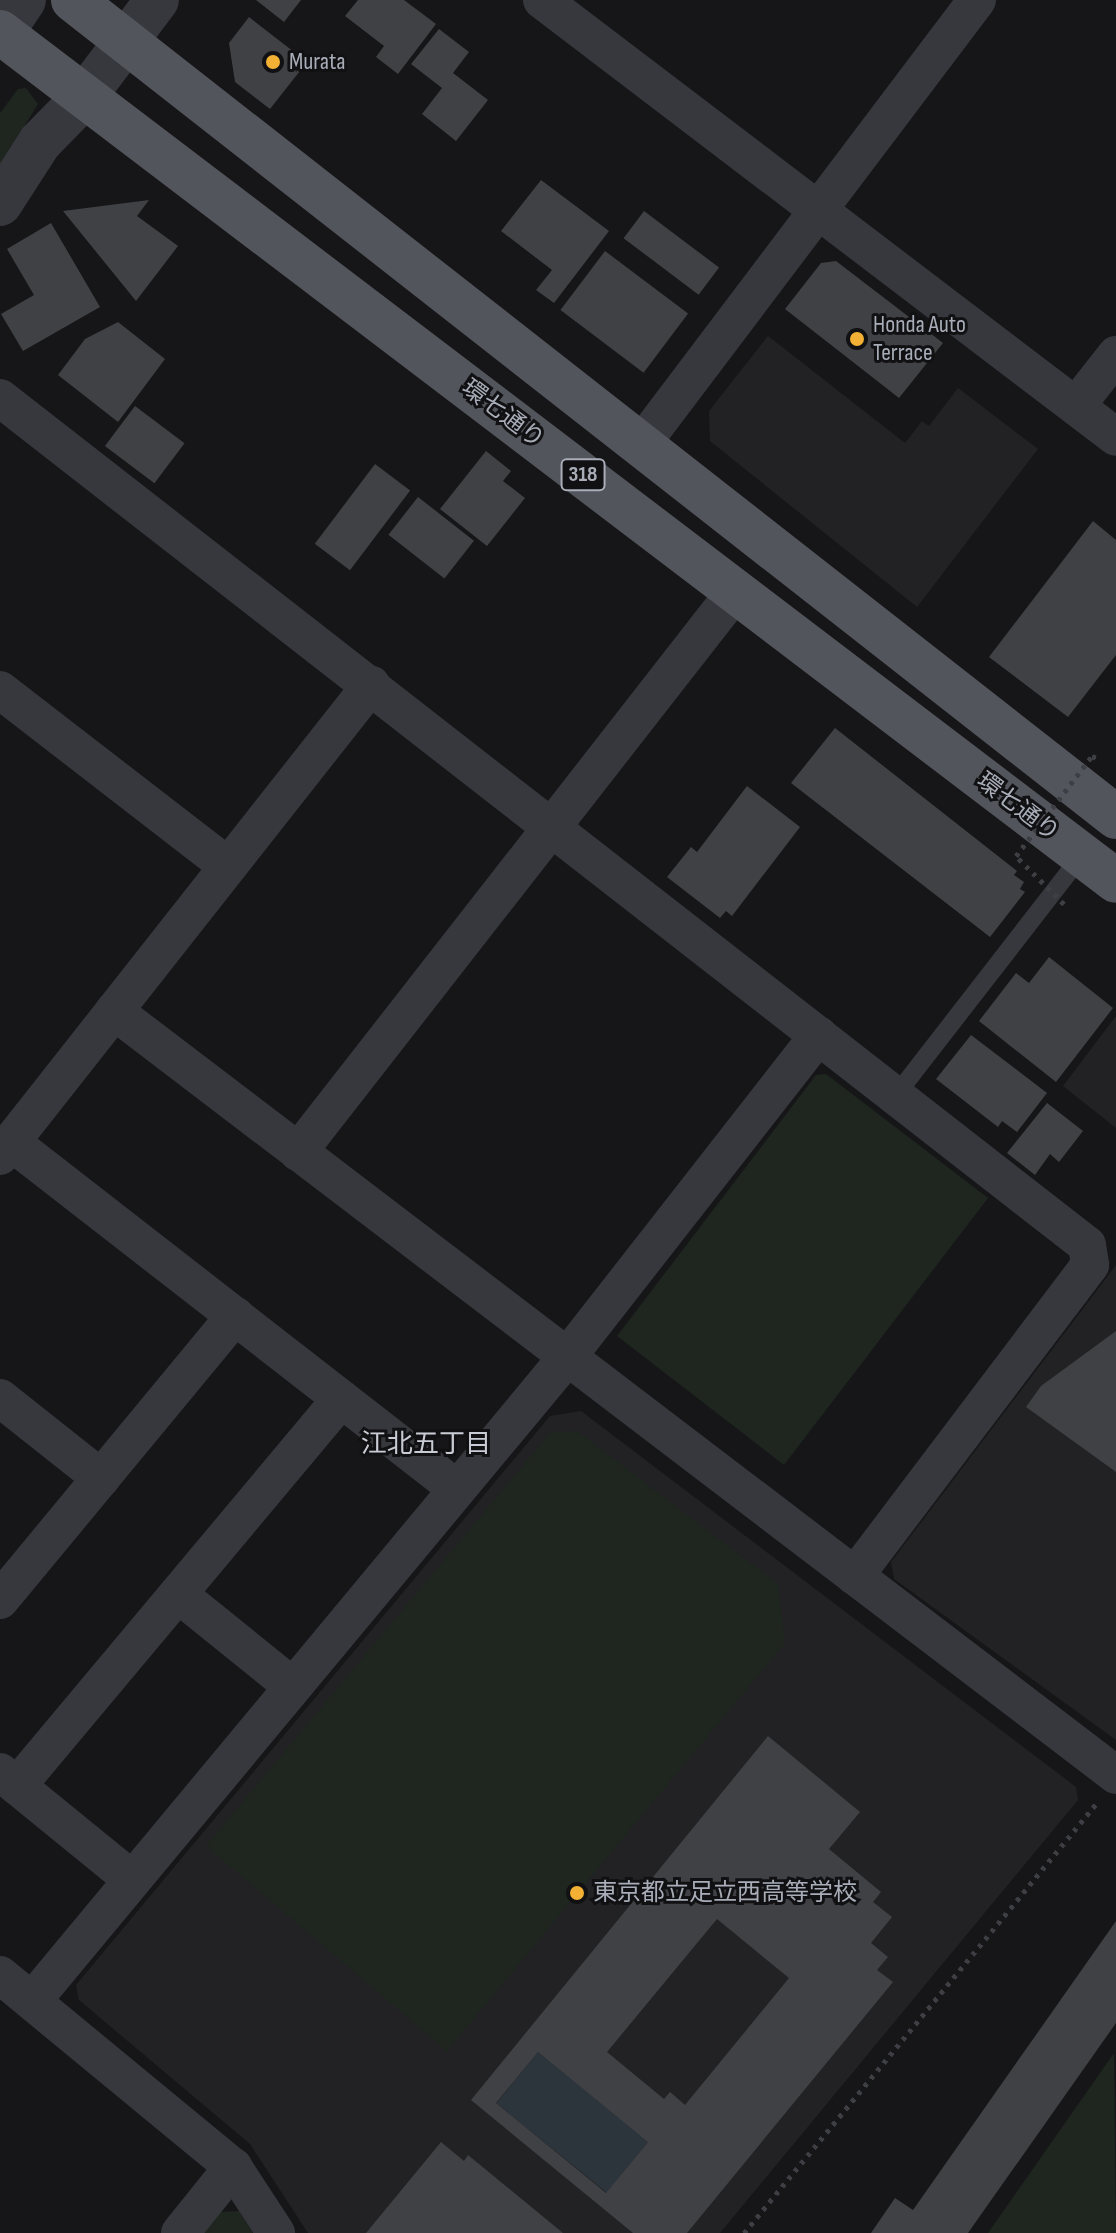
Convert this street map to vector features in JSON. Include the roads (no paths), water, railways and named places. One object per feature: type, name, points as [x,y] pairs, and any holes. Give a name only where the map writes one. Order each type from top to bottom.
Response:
[{"type":"main road","name":"318","points":[[73,0],[1112,813]]},
{"type":"main road","name":"環七通り","points":[[6,25],[84,97],[1116,881]]},
{"type":"main road","name":"環七通り","points":[[1082,855],[1116,898]]},
{"type":"street","points":[[0,204],[40,142],[84,97],[157,0]]},
{"type":"street","points":[[542,0],[1116,437]]},
{"type":"street","points":[[640,446],[822,211],[977,0]]},
{"type":"street","points":[[1076,406],[1116,355]]},
{"type":"street","points":[[0,398],[1087,1245],[1090,1265],[855,1576]]},
{"type":"street","points":[[298,1152],[736,591]]},
{"type":"street","points":[[371,685],[6,1149],[235,1316],[456,1488]]},
{"type":"street","points":[[0,690],[228,866]]},
{"type":"street","points":[[114,1011],[855,1576],[1110,1785]]},
{"type":"street","points":[[32,2001],[568,1356],[819,1035]]},
{"type":"street","points":[[0,1600],[235,1316]]},
{"type":"street","points":[[0,1398],[101,1478]]},
{"type":"street","points":[[131,1879],[9,1779],[178,1594],[341,1399]]},
{"type":"street","points":[[178,1594],[292,1686]]},
{"type":"street","points":[[0,1975],[233,2167],[276,2233]]},
{"type":"street","points":[[180,2233],[233,2167]]},
{"type":"lane","points":[[896,1095],[1082,855]]},
{"type":"place","name":"Murata","points":[[273,62]]},
{"type":"place","name":"Honda Auto Terrace","points":[[857,339]]},
{"type":"place","name":"東京都立足立西高等学校","points":[[577,1893]]},
{"type":"district","name":"江北五丁目","points":[[426,1445]]}]
